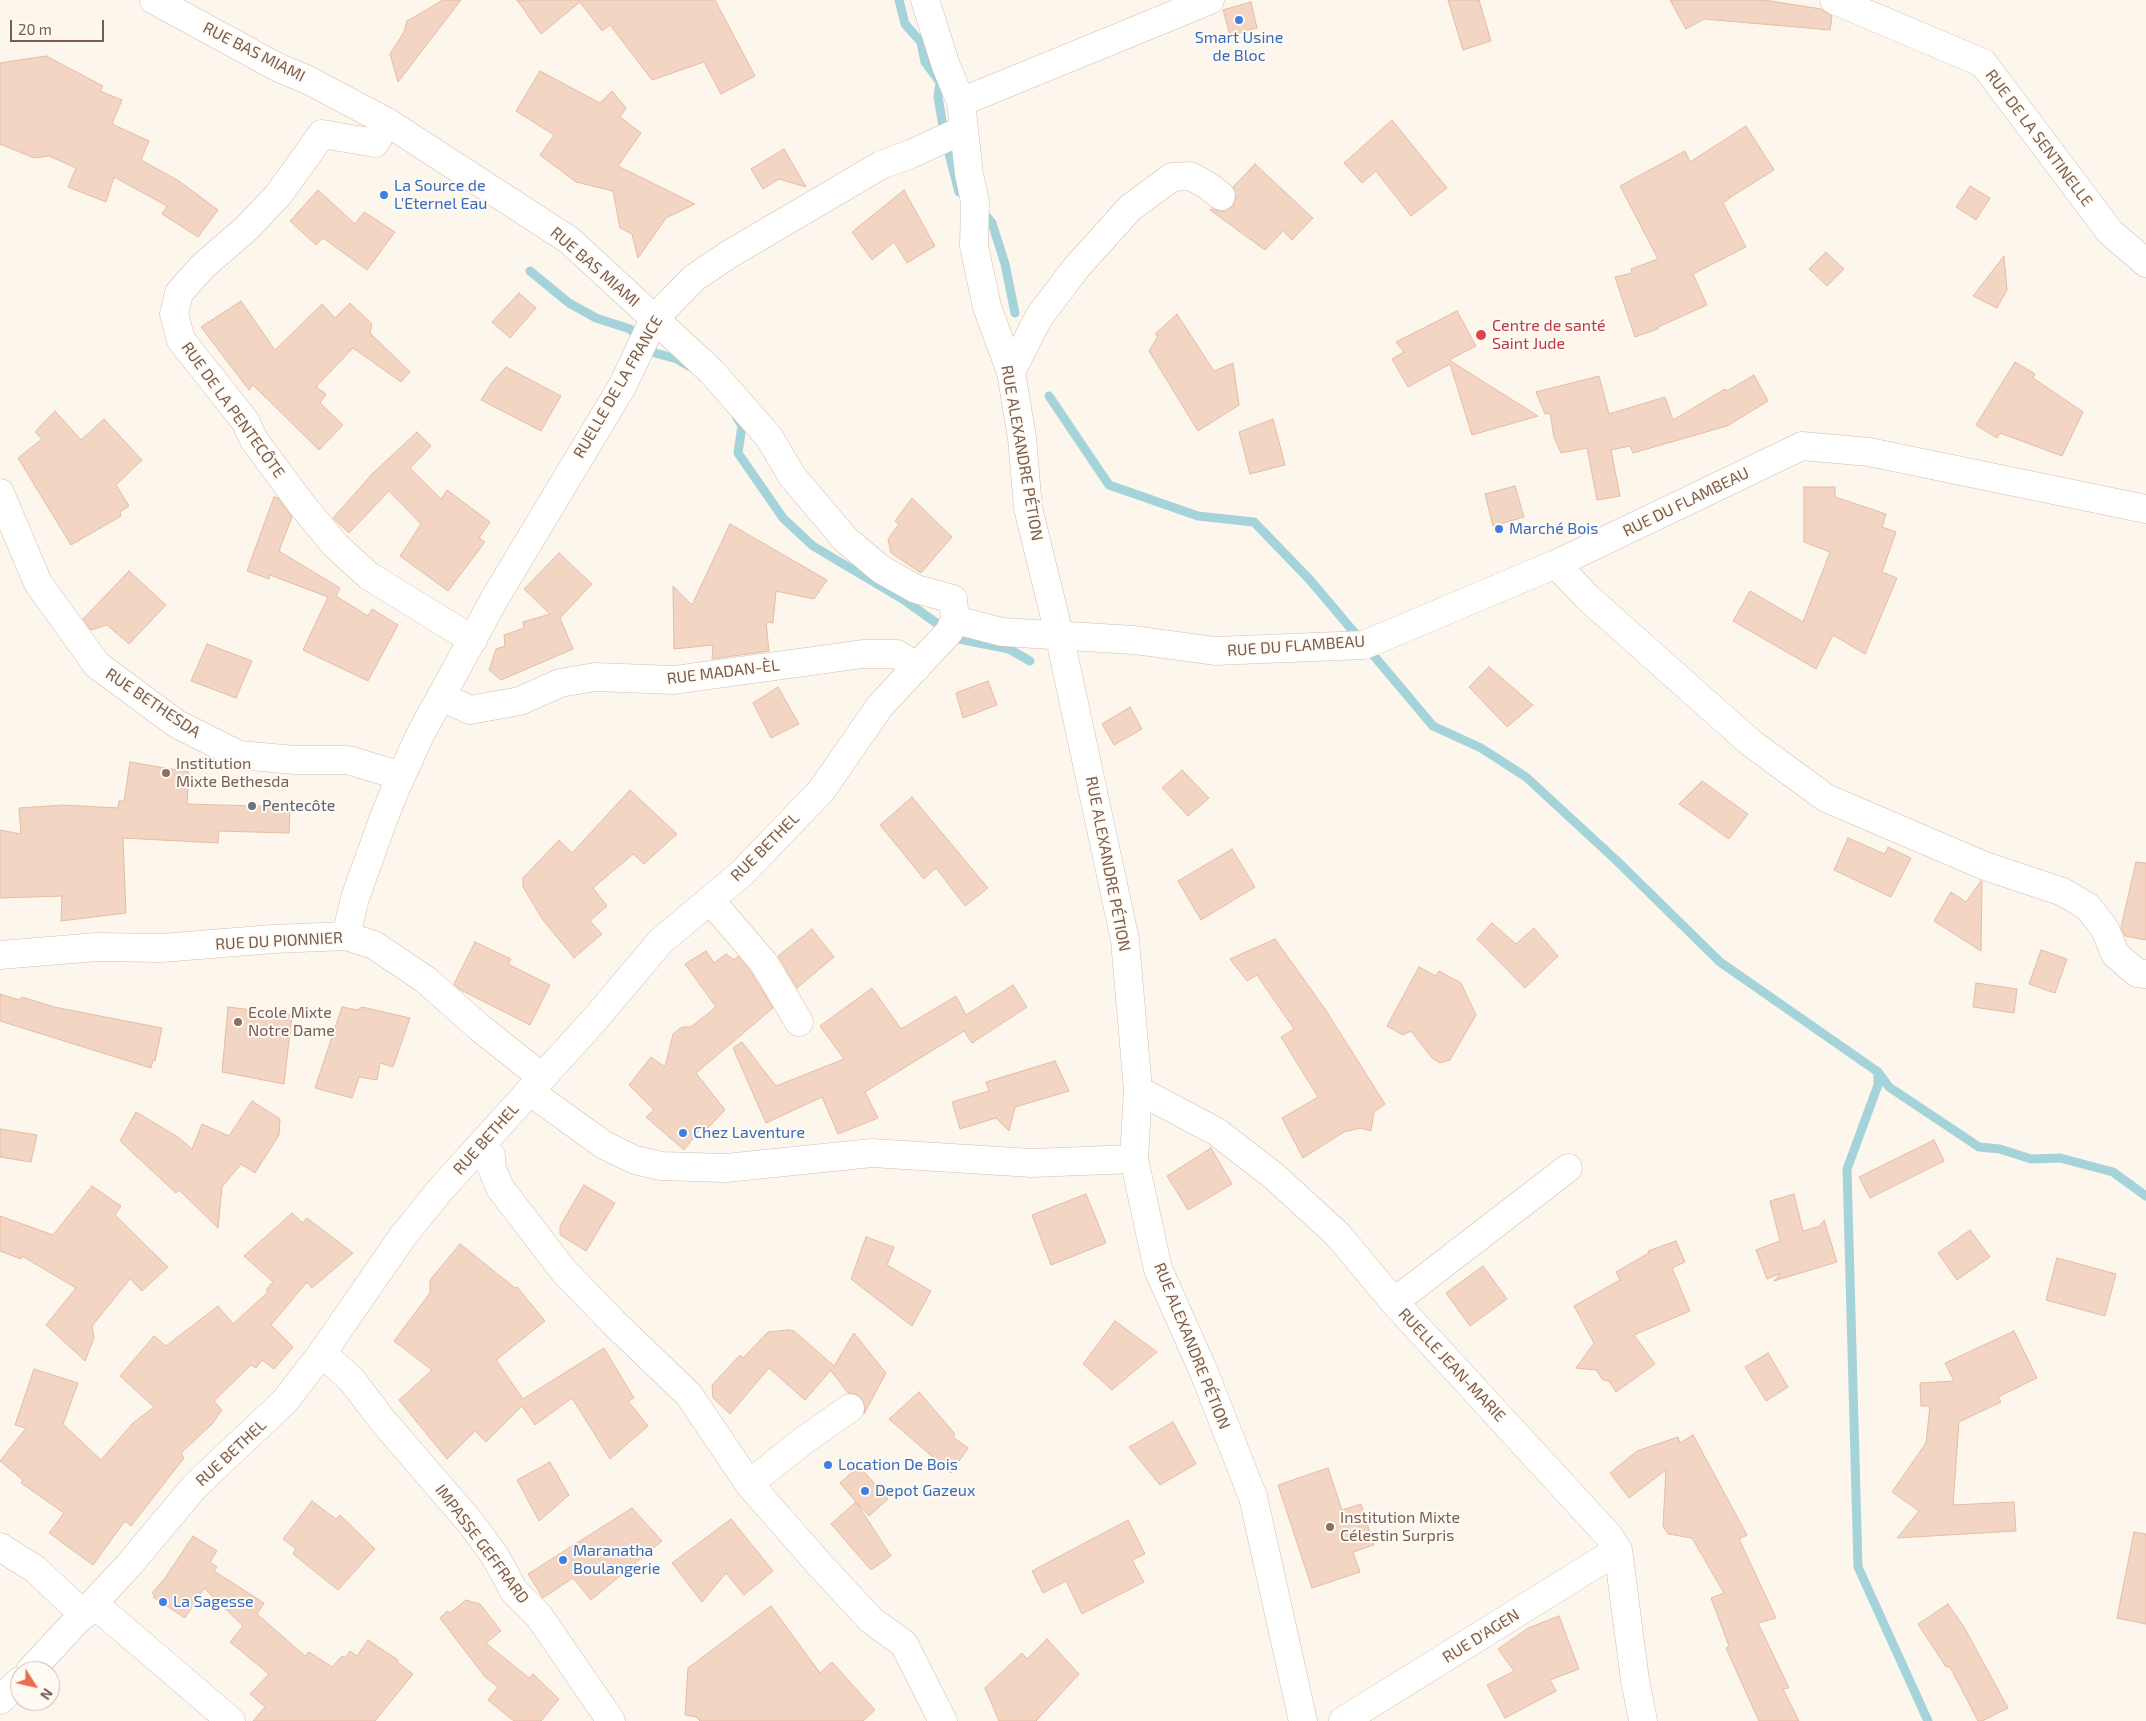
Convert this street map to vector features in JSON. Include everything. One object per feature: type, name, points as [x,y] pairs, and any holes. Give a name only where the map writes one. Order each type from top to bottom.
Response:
[{"type":"street","name":"RUE BAS MIAMI","points":[[154,0],[272,64],[308,80],[386,122],[569,240],[711,372],[769,437],[792,476],[846,540],[882,570],[916,589],[953,599],[955,620]]},
{"type":"street","name":"RUE ALEXANDRE PÉTION","points":[[925,0],[946,66],[961,102],[963,130],[975,202],[974,246],[987,307],[1011,372],[1022,438],[1028,508],[1059,634],[1125,940],[1138,1090],[1134,1159],[1158,1269],[1203,1370],[1253,1497],[1303,1721]]},
{"type":"street","points":[[961,102],[1210,0]]},
{"type":"street","name":"RUE DE LA SENTINELLE","points":[[1834,0],[1983,63],[2110,232],[2146,263]]},
{"type":"street","name":"RUE DE LA PENTECÔTE","points":[[386,122],[375,143],[322,134],[279,194],[247,228],[202,266],[179,293],[174,314],[181,340],[244,421],[254,440],[302,505],[336,546],[369,576],[473,640]]},
{"type":"street","name":"RUELLE DE LA FRANCE","points":[[346,936],[355,898],[395,790],[420,735],[495,598],[623,384],[654,319],[694,278],[728,255],[881,165],[911,154],[963,130]]},
{"type":"street","points":[[1011,372],[1039,317],[1076,268],[1130,208],[1172,177],[1190,176],[1207,185],[1221,196]]},
{"type":"street","name":"RUE DU FLAMBEAU","points":[[955,620],[1002,632],[1134,640],[1215,650],[1364,644],[1556,564],[1802,446],[1869,452],[2146,509]]},
{"type":"street","name":"RUE BETHESDA","points":[[0,493],[38,583],[97,665],[178,724],[239,755],[295,760],[348,760],[401,776]]},
{"type":"street","points":[[1556,564],[1587,597],[1751,743],[1826,798],[1985,866],[2063,892],[2088,908],[2105,929],[2115,954],[2137,974],[2146,974]]},
{"type":"street","name":"RUE BETHEL","points":[[40,1661],[89,1610],[195,1486],[285,1401],[322,1353],[403,1236],[441,1189],[660,942],[742,873],[821,791],[880,706],[949,632],[955,620]]},
{"type":"street","name":"RUE MADAN-ÈL","points":[[442,697],[470,710],[520,701],[560,683],[595,677],[674,680],[863,654],[897,654],[917,667]]},
{"type":"street","points":[[710,900],[764,963],[799,1022]]},
{"type":"street","name":"RUE DU PIONNIER","points":[[0,955],[97,947],[162,948],[273,939],[346,936],[374,945],[426,980],[480,1028],[536,1084],[604,1145],[635,1160],[662,1166],[726,1168],[872,1153],[1032,1163],[1134,1159]]},
{"type":"street","name":"RUELLE JEAN-MARIE","points":[[1138,1090],[1218,1132],[1275,1177],[1338,1235],[1394,1302],[1608,1535],[1618,1550],[1635,1680],[1643,1721]]},
{"type":"street","points":[[481,1145],[491,1156],[491,1166],[500,1188],[563,1270],[613,1322],[689,1395],[749,1484],[870,1620],[904,1644],[943,1721]]},
{"type":"street","points":[[1394,1302],[1568,1168]]},
{"type":"street","name":"IMPASSE GEFFRARD","points":[[322,1353],[351,1379],[383,1421],[470,1522],[495,1556],[514,1591],[539,1616],[611,1721]]},
{"type":"street","points":[[749,1484],[803,1441],[850,1408]]},
{"type":"street","points":[[0,1546],[35,1569],[231,1721]]},
{"type":"street","name":"RUE D'AGEN","points":[[1343,1721],[1618,1550]]},
{"type":"street","points":[[0,1700],[10,1690]]},
{"type":"building","points":[[443,0],[461,0],[398,82],[390,54],[404,32],[407,21]]},
{"type":"building","points":[[517,0],[715,0],[755,76],[721,94],[704,62],[652,80],[610,25],[602,31],[580,2],[541,34]]},
{"type":"building","points":[[1448,0],[1479,0],[1491,41],[1463,50]]},
{"type":"building","points":[[1670,0],[1764,0],[1821,9],[1832,16],[1830,30],[1704,19],[1686,29]]},
{"type":"building","points":[[1251,2],[1257,28],[1230,35],[1223,10]]},
{"type":"building","points":[[46,56],[103,86],[100,91],[122,100],[112,124],[149,141],[141,160],[179,181],[218,210],[198,237],[162,214],[167,206],[114,177],[106,202],[68,187],[76,168],[49,156],[34,158],[0,144],[0,63]]},
{"type":"building","points":[[540,71],[600,103],[612,91],[626,108],[620,117],[641,133],[618,166],[695,204],[666,218],[638,258],[632,234],[620,228],[613,191],[576,182],[540,155],[554,135],[516,111]]},
{"type":"building","points":[[1392,120],[1447,188],[1411,216],[1376,171],[1362,183],[1344,163]]},
{"type":"building","points":[[1746,126],[1774,170],[1731,197],[1729,195],[1730,198],[1723,203],[1746,247],[1693,274],[1707,305],[1658,327],[1658,329],[1635,337],[1615,277],[1632,273],[1631,269],[1658,259],[1620,186],[1685,151],[1690,162]]},
{"type":"building","points":[[784,149],[806,187],[779,179],[763,189],[751,169]]},
{"type":"building","points":[[1255,164],[1313,218],[1292,240],[1283,231],[1265,250],[1210,210],[1226,211],[1233,206],[1236,198],[1233,187]]},
{"type":"building","points":[[1970,186],[1990,198],[1976,220],[1956,207]]},
{"type":"building","points":[[318,190],[355,224],[364,212],[395,232],[367,270],[323,238],[316,245],[290,221]]},
{"type":"building","points":[[904,190],[935,246],[907,263],[894,242],[872,260],[852,232]]},
{"type":"building","points":[[1826,252],[1844,269],[1827,286],[1809,269]]},
{"type":"building","points":[[2004,256],[2007,290],[1997,308],[1973,296]]},
{"type":"building","points":[[519,293],[536,308],[510,338],[492,322]]},
{"type":"building","points":[[241,301],[275,350],[322,304],[335,318],[350,303],[372,324],[370,333],[410,372],[401,382],[353,348],[316,387],[326,394],[320,403],[343,425],[319,450],[253,385],[249,390],[201,327]]},
{"type":"building","points":[[1457,311],[1476,346],[1449,360],[1538,416],[1472,435],[1450,364],[1408,387],[1392,359],[1404,352],[1396,342]]},
{"type":"building","points":[[1177,314],[1214,371],[1233,363],[1239,405],[1198,431],[1149,351],[1158,336],[1155,334]]},
{"type":"building","points":[[2015,362],[2035,374],[2033,378],[2083,412],[2062,456],[2000,433],[1997,438],[1976,425]]},
{"type":"building","points":[[506,367],[561,396],[541,431],[481,400],[493,381]]},
{"type":"building","points":[[1754,375],[1768,401],[1727,426],[1633,453],[1630,446],[1611,450],[1620,496],[1597,500],[1587,448],[1561,453],[1554,437],[1550,413],[1545,414],[1536,392],[1599,376],[1609,414],[1665,397],[1673,420],[1725,389],[1727,391]]},
{"type":"building","points":[[55,411],[81,440],[104,419],[142,460],[116,485],[129,506],[120,512],[121,516],[71,545],[18,458],[42,439],[35,432]]},
{"type":"building","points":[[1273,419],[1285,465],[1250,474],[1239,432]]},
{"type":"building","points":[[417,432],[431,446],[410,468],[441,499],[447,490],[490,522],[479,538],[485,542],[448,591],[400,556],[421,524],[389,491],[349,533],[333,518],[372,474]]},
{"type":"building","points":[[1515,486],[1524,517],[1493,526],[1485,494]]},
{"type":"building","points":[[1804,487],[1835,487],[1835,497],[1886,514],[1882,527],[1896,532],[1882,572],[1897,578],[1865,654],[1833,635],[1816,669],[1733,621],[1750,591],[1803,622],[1830,552],[1804,542]]},
{"type":"building","points":[[274,497],[278,498],[292,517],[279,551],[340,588],[336,596],[368,616],[372,609],[398,625],[368,681],[303,650],[328,597],[270,575],[269,579],[247,571]]},
{"type":"building","points":[[912,498],[952,537],[921,573],[891,553],[888,539],[899,524],[895,521]]},
{"type":"building","points":[[730,524],[827,580],[814,599],[776,591],[773,623],[766,622],[769,651],[712,659],[713,645],[674,649],[673,586],[692,605]]},
{"type":"building","points":[[559,553],[592,584],[560,618],[573,649],[501,680],[489,670],[496,649],[505,646],[504,635],[524,628],[523,622],[550,614],[524,589]]},
{"type":"building","points":[[129,571],[166,605],[129,644],[107,625],[91,630],[83,619]]},
{"type":"building","points":[[207,644],[252,661],[236,698],[191,681]]},
{"type":"building","points":[[1489,667],[1533,705],[1507,727],[1469,687]]},
{"type":"building","points":[[988,681],[997,705],[963,718],[956,693]]},
{"type":"building","points":[[778,687],[799,724],[771,738],[753,703]]},
{"type":"building","points":[[1130,707],[1142,729],[1114,745],[1102,724]]},
{"type":"building","points":[[130,762],[189,772],[187,804],[290,807],[289,833],[219,831],[218,843],[123,838],[126,913],[61,921],[62,896],[0,898],[0,830],[21,834],[19,808],[63,805],[118,808],[119,801],[124,801]]},
{"type":"building","points":[[1182,770],[1209,798],[1188,816],[1162,788]]},
{"type":"building","points":[[1702,781],[1748,814],[1729,839],[1679,804]]},
{"type":"building","points":[[630,790],[677,834],[644,864],[633,854],[593,888],[607,906],[590,921],[602,934],[574,958],[543,920],[523,887],[523,878],[559,840],[572,853]]},
{"type":"building","points":[[912,797],[988,888],[965,906],[936,868],[924,879],[880,825]]},
{"type":"building","points":[[1848,838],[1885,854],[1888,847],[1911,858],[1891,897],[1834,870]]},
{"type":"building","points":[[1232,849],[1255,887],[1201,920],[1178,881]]},
{"type":"building","points":[[2136,862],[2146,863],[2146,940],[2125,936],[2121,927]]},
{"type":"building","points":[[1981,881],[1981,951],[1934,921],[1951,892],[1966,902]]},
{"type":"building","points":[[1492,923],[1516,944],[1534,928],[1558,956],[1525,988],[1477,939]]},
{"type":"building","points":[[812,929],[834,957],[797,988],[778,956]]},
{"type":"building","points":[[1275,939],[1325,1009],[1385,1104],[1374,1112],[1371,1131],[1360,1128],[1344,1132],[1303,1158],[1282,1118],[1318,1097],[1281,1037],[1294,1029],[1257,975],[1247,981],[1230,959]]},
{"type":"building","points":[[475,942],[511,959],[508,964],[550,985],[530,1025],[459,989],[454,984]]},
{"type":"building","points":[[2041,950],[2067,959],[2055,993],[2029,984]]},
{"type":"building","points":[[706,951],[714,963],[726,954],[734,960],[738,956],[751,972],[773,1008],[696,1073],[725,1110],[705,1131],[701,1128],[684,1150],[646,1117],[654,1110],[629,1085],[651,1057],[665,1067],[673,1034],[682,1027],[691,1027],[716,1007],[685,964]]},
{"type":"building","points":[[1419,967],[1436,976],[1439,971],[1461,983],[1476,1015],[1450,1060],[1440,1063],[1432,1058],[1411,1031],[1403,1035],[1387,1026]]},
{"type":"building","points":[[1976,983],[2017,989],[2014,1013],[1973,1007]]},
{"type":"building","points":[[1013,985],[1027,1007],[972,1043],[964,1031],[865,1092],[878,1118],[838,1134],[822,1097],[766,1123],[733,1048],[742,1042],[776,1086],[844,1059],[820,1026],[872,988],[901,1029],[956,996],[966,1015]]},
{"type":"building","points":[[0,994],[19,1000],[22,997],[54,1007],[162,1028],[155,1061],[153,1060],[151,1068],[0,1021]]},
{"type":"building","points":[[228,1007],[292,1015],[284,1084],[222,1072]]},
{"type":"building","points":[[342,1007],[357,1010],[362,1007],[410,1018],[393,1067],[380,1063],[377,1080],[359,1077],[352,1098],[315,1088]]},
{"type":"building","points":[[1055,1061],[1069,1091],[1015,1107],[1009,1131],[996,1118],[960,1129],[952,1102],[989,1091],[986,1082]]},
{"type":"building","points":[[252,1101],[280,1119],[279,1135],[255,1173],[241,1164],[222,1187],[218,1228],[179,1190],[176,1193],[120,1141],[136,1112],[178,1137],[192,1149],[202,1124],[229,1136]]},
{"type":"building","points":[[0,1129],[37,1135],[31,1162],[0,1157]]},
{"type":"building","points":[[1934,1140],[1944,1161],[1870,1198],[1859,1177]]},
{"type":"building","points":[[1211,1148],[1232,1184],[1188,1210],[1167,1176]]},
{"type":"building","points":[[584,1185],[615,1203],[586,1251],[560,1235],[560,1226]]},
{"type":"building","points":[[92,1186],[121,1206],[115,1215],[168,1267],[142,1291],[130,1279],[92,1326],[94,1338],[85,1361],[46,1325],[76,1288],[22,1256],[21,1259],[0,1251],[0,1216],[53,1235]]},
{"type":"building","points":[[1086,1194],[1106,1243],[1051,1265],[1032,1215]]},
{"type":"building","points":[[1794,1194],[1803,1231],[1820,1226],[1824,1220],[1837,1262],[1774,1281],[1781,1273],[1767,1279],[1756,1250],[1780,1241],[1770,1201]]},
{"type":"building","points":[[292,1213],[303,1223],[307,1218],[353,1253],[312,1288],[307,1282],[271,1325],[293,1347],[274,1369],[262,1360],[256,1368],[251,1365],[214,1401],[222,1410],[212,1424],[181,1453],[184,1458],[131,1526],[125,1521],[93,1565],[49,1533],[64,1513],[21,1483],[23,1480],[0,1461],[26,1428],[15,1425],[34,1369],[78,1383],[63,1424],[101,1460],[133,1423],[154,1407],[120,1376],[154,1336],[166,1346],[218,1306],[233,1324],[268,1292],[266,1290],[273,1282],[244,1256]]},
{"type":"building","points":[[1970,1230],[1990,1257],[1957,1280],[1938,1253]]},
{"type":"building","points":[[866,1237],[894,1247],[887,1265],[931,1291],[912,1326],[851,1279]]},
{"type":"building","points":[[1676,1241],[1685,1262],[1672,1268],[1690,1311],[1634,1335],[1655,1364],[1616,1392],[1609,1381],[1603,1380],[1596,1370],[1576,1368],[1594,1343],[1574,1306],[1620,1280],[1616,1272],[1649,1253],[1648,1251]]},
{"type":"building","points":[[460,1244],[515,1288],[517,1287],[545,1321],[496,1360],[523,1399],[604,1348],[634,1398],[628,1401],[648,1426],[610,1459],[572,1398],[535,1425],[522,1406],[486,1442],[475,1431],[447,1459],[399,1400],[432,1370],[394,1341],[430,1293],[430,1280]]},
{"type":"building","points":[[2057,1258],[2116,1274],[2105,1316],[2046,1300]]},
{"type":"building","points":[[1483,1266],[1507,1299],[1470,1326],[1446,1293]]},
{"type":"building","points":[[1115,1321],[1157,1352],[1112,1390],[1083,1364]]},
{"type":"building","points":[[794,1331],[834,1366],[854,1333],[886,1373],[864,1414],[865,1406],[862,1399],[856,1394],[848,1393],[831,1370],[805,1400],[769,1368],[730,1414],[713,1398],[712,1385],[740,1355],[743,1358],[768,1332]]},
{"type":"building","points":[[2014,1331],[2037,1378],[1998,1397],[2001,1402],[1959,1422],[1953,1505],[2014,1502],[2016,1531],[1897,1538],[1919,1511],[1892,1492],[1926,1443],[1930,1406],[1921,1406],[1920,1383],[1954,1381],[1945,1363]]},
{"type":"building","points":[[1768,1353],[1788,1387],[1766,1401],[1745,1367]]},
{"type":"building","points":[[919,1392],[955,1434],[953,1437],[968,1448],[951,1473],[889,1419]]},
{"type":"building","points":[[1173,1422],[1196,1464],[1160,1485],[1129,1447]]},
{"type":"building","points":[[1693,1435],[1747,1535],[1739,1539],[1776,1618],[1758,1623],[1789,1688],[1783,1689],[1799,1721],[1759,1721],[1726,1648],[1729,1646],[1711,1598],[1724,1593],[1692,1538],[1668,1534],[1663,1526],[1666,1470],[1629,1498],[1610,1473],[1637,1451],[1678,1437],[1680,1443]]},
{"type":"building","points":[[550,1462],[569,1495],[539,1521],[517,1480]]},
{"type":"building","points":[[859,1466],[888,1499],[869,1516],[840,1483]]},
{"type":"building","name":"Institution Mixte Célestin Surpris","points":[[1328,1468],[1342,1510],[1361,1504],[1374,1545],[1353,1552],[1360,1572],[1312,1588],[1278,1485]]},
{"type":"building","points":[[312,1501],[336,1519],[340,1515],[375,1549],[338,1590],[293,1554],[296,1549],[283,1539]]},
{"type":"building","points":[[856,1502],[891,1556],[871,1570],[831,1524]]},
{"type":"building","points":[[632,1508],[662,1541],[591,1600],[573,1578],[543,1598],[528,1574]]},
{"type":"building","points":[[731,1519],[773,1571],[744,1595],[726,1573],[702,1602],[672,1563]]},
{"type":"building","points":[[1128,1520],[1145,1554],[1132,1560],[1144,1582],[1082,1614],[1066,1581],[1043,1593],[1032,1571]]},
{"type":"building","points":[[2134,1532],[2146,1534],[2146,1624],[2117,1618]]},
{"type":"building","points":[[193,1536],[217,1551],[210,1562],[217,1567],[214,1571],[264,1603],[257,1614],[305,1656],[309,1652],[332,1667],[342,1656],[345,1658],[350,1651],[357,1656],[368,1640],[398,1660],[397,1662],[413,1674],[375,1721],[253,1721],[265,1707],[250,1694],[269,1674],[230,1642],[243,1626],[204,1588],[185,1618],[153,1597],[155,1595],[152,1593],[165,1578]]},
{"type":"building","points":[[466,1600],[480,1604],[501,1631],[486,1643],[529,1678],[533,1674],[559,1699],[541,1721],[514,1721],[488,1700],[498,1687],[485,1677],[440,1618],[447,1611],[450,1613]]},
{"type":"building","points":[[1948,1604],[1964,1627],[2008,1708],[1982,1721],[1978,1721],[1950,1667],[1946,1667],[1918,1624]]},
{"type":"building","points":[[771,1606],[820,1673],[832,1662],[875,1710],[863,1721],[700,1721],[696,1717],[685,1715],[688,1668]]},
{"type":"building","points":[[1559,1616],[1579,1669],[1550,1680],[1556,1691],[1505,1718],[1487,1685],[1514,1671],[1498,1649],[1528,1628]]},
{"type":"building","points":[[1047,1639],[1079,1674],[1036,1721],[999,1721],[985,1688],[1022,1653],[1027,1659]]},
{"type":"waterway","points":[[899,0],[905,24],[921,42],[925,62],[940,82],[938,97],[945,138],[959,192],[964,195]]},
{"type":"waterway","points":[[981,210],[992,223],[1005,264],[1015,313]]},
{"type":"waterway","points":[[530,271],[569,303],[596,318],[630,329],[655,353],[677,359],[689,366]]},
{"type":"waterway","points":[[1049,396],[1109,485],[1198,516],[1254,522],[1310,580],[1433,726],[1481,748],[1526,777],[1616,860],[1720,962],[1878,1072],[1889,1087],[1979,1147],[2000,1149],[2031,1159],[2060,1158],[2113,1172],[2146,1196]]},
{"type":"waterway","points":[[736,416],[742,426],[738,453],[783,518],[813,546],[904,600],[959,639],[1009,649],[1030,661]]},
{"type":"waterway","points":[[1878,1072],[1878,1085],[1847,1169],[1858,1567],[1928,1721]]},
{"type":"place","name":"Smart Usine de Bloc","points":[[1239,20]]},
{"type":"place","name":"La Source de L'Eternel Eau","points":[[384,195]]},
{"type":"place","name":"Centre de santé Saint Jude","points":[[1481,335]]},
{"type":"place","name":"Marché Bois","points":[[1499,529]]},
{"type":"place","name":"Institution Mixte Bethesda","points":[[166,773]]},
{"type":"place","name":"Pentecôte","points":[[252,806]]},
{"type":"place","name":"Ecole Mixte Notre Dame","points":[[238,1022]]},
{"type":"place","name":"Chez Laventure","points":[[683,1133]]},
{"type":"place","name":"Location De Bois","points":[[828,1465]]},
{"type":"place","name":"Depot Gazeux","points":[[865,1491]]},
{"type":"place","name":"Institution Mixte Célestin Surpris","points":[[1330,1527]]},
{"type":"place","name":"Maranatha Boulangerie","points":[[563,1560]]},
{"type":"place","name":"La Sagesse","points":[[163,1602]]}]
